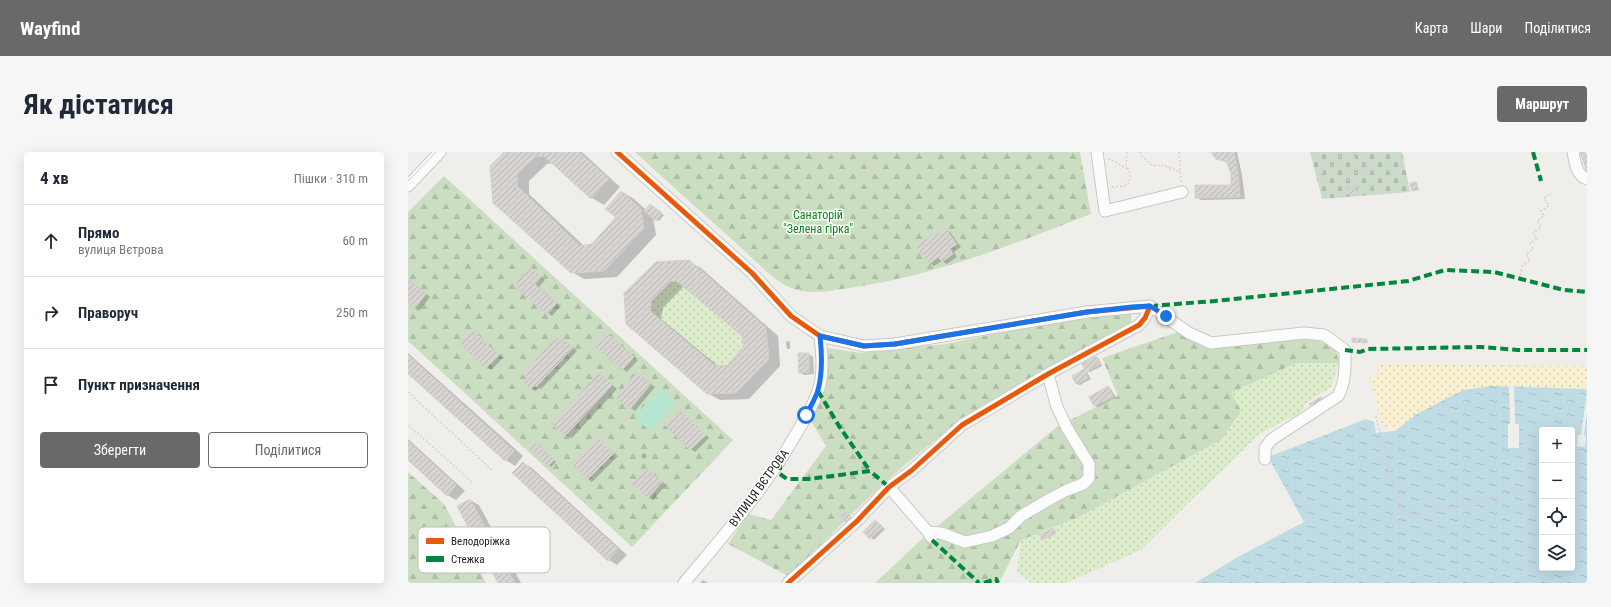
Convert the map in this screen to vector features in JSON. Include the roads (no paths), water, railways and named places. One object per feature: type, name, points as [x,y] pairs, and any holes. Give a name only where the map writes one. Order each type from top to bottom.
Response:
[{"type":"street","points":[[408,186],[440,152]]},
{"type":"street","points":[[616,152],[752,273],[791,316],[820,336],[864,346],[895,344],[1087,312],[1150,306],[1189,333],[1211,343],[1304,333],[1324,335],[1345,350],[1345,376],[1343,387],[1338,396],[1271,440],[1265,448],[1265,458]]},
{"type":"street","points":[[1572,152],[1578,173],[1587,179]]},
{"type":"street","points":[[1098,156],[1105,211],[1182,192]]},
{"type":"street","points":[[788,583],[804,566],[857,521],[889,487],[911,471],[962,425],[1048,374],[1138,325],[1145,318],[1150,306]]},
{"type":"street","name":"ВУЛИЦЯ ВЄТРОВА","points":[[684,583],[740,516],[780,462],[806,415],[818,391],[821,377],[822,353],[820,336]]},
{"type":"street","points":[[889,487],[930,536],[941,533],[965,542],[992,536],[1009,528],[1021,516],[1067,490],[1084,484],[1089,478],[1089,464],[1067,428],[1057,407],[1048,374]]},
{"type":"water","points":[[1492,386],[1587,390],[1587,583],[1195,583],[1236,558],[1304,522],[1268,457],[1366,419],[1374,422],[1376,433],[1395,431],[1417,414],[1463,390]]},
{"type":"tram line","points":[[408,181],[436,152]]},
{"type":"park label","name":"Санаторій \"Зелена гірка\"","points":[[818,222]]}]
